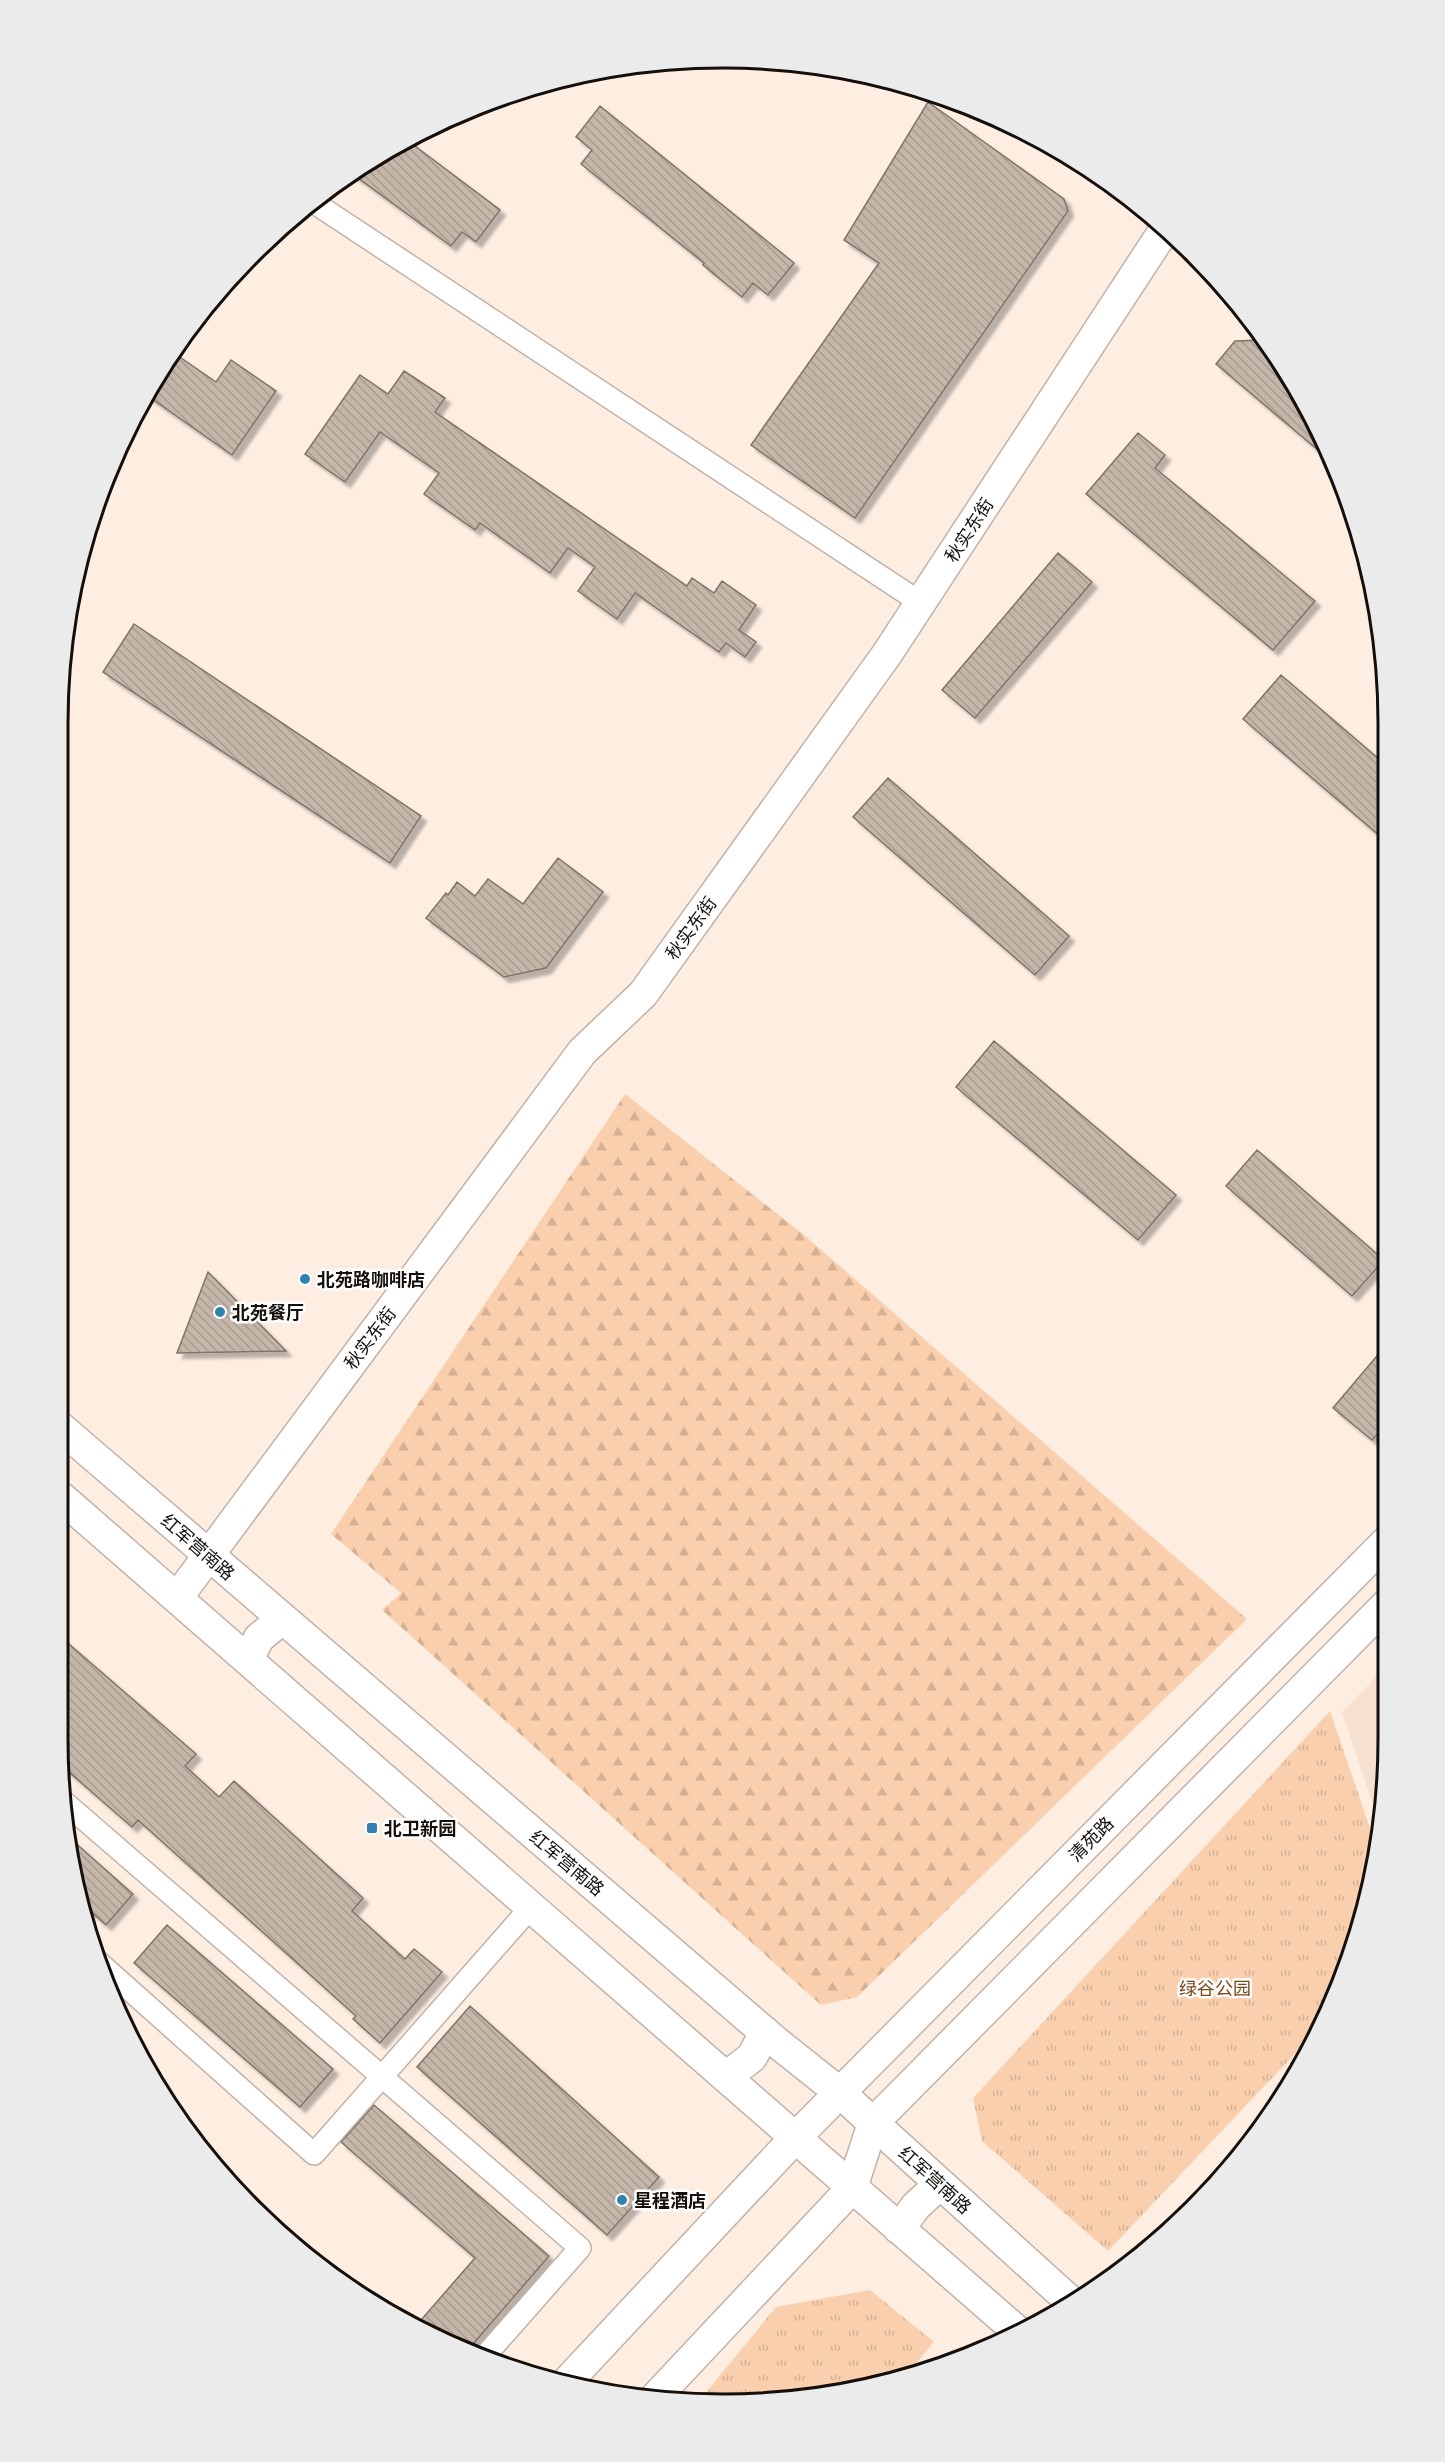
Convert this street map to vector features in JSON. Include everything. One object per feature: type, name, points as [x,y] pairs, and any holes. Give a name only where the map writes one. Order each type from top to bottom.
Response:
[{"type":"main road","name":"秋实东街","points":[[177,1598],[582,1052],[644,994],[887,654],[1161,236]]},
{"type":"main road","name":"红军营南路","points":[[67,1433],[765,2032],[839,2092],[1066,2297]]},
{"type":"main road","points":[[67,1502],[1012,2327]]},
{"type":"main road","name":"清苑路","points":[[572,2377],[839,2092],[1378,1550]]},
{"type":"main road","points":[[661,2391],[852,2188],[873,2123],[1378,1613]]},
{"type":"main road","points":[[248,1659],[259,1638],[282,1619]]},
{"type":"main road","points":[[726,2077],[752,2057],[765,2032]]},
{"type":"main road","points":[[899,2229],[916,2206],[940,2184]]},
{"type":"street","points":[[320,206],[921,603]]},
{"type":"street","points":[[71,1808],[580,2248],[489,2351]]},
{"type":"street","points":[[111,1973],[314,2154],[531,1907]]},
{"type":"shaded area","points":[[1378,1675],[1378,1739],[1374,1807],[1342,1712]]},
{"type":"green space","points":[[625,1094],[804,1235],[1247,1619],[857,1997],[821,2005],[382,1610],[401,1593],[331,1534]]},
{"type":"green space","name":"绿谷公园","points":[[1330,1711],[1371,1831],[1365,1867],[1343,1950],[1328,1990],[1299,2049],[1108,2251],[982,2141],[973,2098]]},
{"type":"green space","points":[[870,2290],[934,2342],[914,2366],[850,2382],[765,2393],[705,2394],[776,2307]]},
{"type":"building","points":[[928,102],[1064,199],[1068,211],[855,518],[751,445],[879,263],[844,240]]},
{"type":"building","points":[[600,106],[794,263],[768,295],[753,283],[742,297],[703,265],[704,263],[581,164],[592,150],[576,137]]},
{"type":"building","points":[[414,145],[500,210],[476,242],[462,232],[451,246],[359,178]]},
{"type":"building","points":[[1254,340],[1290,395],[1318,450],[1216,364],[1235,341]]},
{"type":"building","points":[[180,357],[216,382],[231,360],[276,391],[232,455],[153,399]]},
{"type":"building","points":[[404,371],[445,398],[435,412],[687,586],[692,578],[714,593],[722,581],[756,605],[739,630],[756,642],[745,657],[726,643],[719,652],[635,593],[617,619],[578,591],[595,567],[568,548],[550,573],[480,523],[475,530],[424,494],[439,473],[380,432],[345,482],[305,454],[360,375],[388,394]]},
{"type":"building","points":[[1138,433],[1165,455],[1155,468],[1315,601],[1273,650],[1086,494]]},
{"type":"building","points":[[1058,553],[1092,582],[975,718],[942,690]]},
{"type":"building","points":[[134,624],[421,816],[390,863],[103,672]]},
{"type":"building","points":[[1281,675],[1378,758],[1378,834],[1243,719]]},
{"type":"building","points":[[888,778],[1069,936],[1035,975],[853,817]]},
{"type":"building","points":[[558,858],[603,892],[546,968],[504,977],[426,918],[457,882],[475,896],[488,879],[523,904]]},
{"type":"building","points":[[994,1041],[1176,1195],[1138,1240],[956,1087]]},
{"type":"building","points":[[1257,1150],[1378,1255],[1378,1267],[1352,1296],[1226,1186]]},
{"type":"building","name":"北苑餐厅","points":[[208,1272],[286,1351],[177,1353]]},
{"type":"building","points":[[1378,1355],[1378,1433],[1372,1440],[1333,1408]]},
{"type":"building","points":[[67,1642],[196,1754],[185,1766],[219,1797],[234,1781],[363,1898],[352,1911],[405,1959],[414,1949],[442,1972],[380,2043],[353,2019],[356,2016],[138,1820],[132,1827],[69,1772]]},
{"type":"building","points":[[76,1844],[133,1894],[106,1925],[91,1911]]},
{"type":"building","points":[[167,1925],[333,2069],[300,2107],[134,1963]]},
{"type":"building","points":[[470,2006],[659,2177],[607,2235],[417,2067]]},
{"type":"building","points":[[374,2105],[549,2256],[472,2345],[421,2320],[475,2258],[341,2142]]},
{"type":"place","name":"北苑路咖啡店","points":[[305,1279]]},
{"type":"place","name":"北苑餐厅","points":[[220,1312]]},
{"type":"place","name":"北卫新园","points":[[372,1828]]},
{"type":"place","name":"星程酒店","points":[[622,2200]]}]
